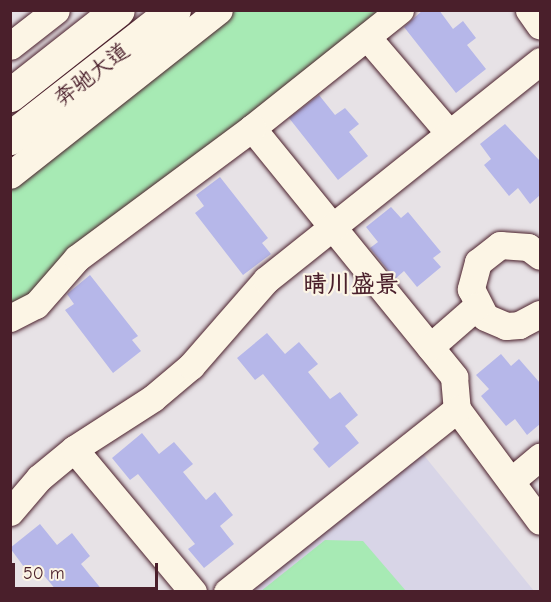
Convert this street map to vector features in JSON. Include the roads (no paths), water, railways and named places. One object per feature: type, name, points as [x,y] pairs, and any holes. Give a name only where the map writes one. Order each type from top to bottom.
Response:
[{"type":"main road","name":"奔驰大道","points":[[10,95],[118,10]]},
{"type":"main road","name":"奔驰大道","points":[[10,138],[174,10]]},
{"type":"street","points":[[10,46],[56,10]]},
{"type":"street","points":[[10,175],[219,10]]},
{"type":"street","points":[[10,318],[36,305],[77,258],[252,128],[400,10]]},
{"type":"street","points":[[529,10],[540,26]]},
{"type":"street","points":[[367,37],[448,132]]},
{"type":"street","points":[[10,512],[39,478],[74,449],[153,398],[191,366],[266,280],[448,132],[540,61]]},
{"type":"street","points":[[252,128],[454,377],[457,409],[540,520]]},
{"type":"street","points":[[540,255],[514,244],[487,252],[472,274],[477,306],[485,317],[506,326],[519,326],[540,314]]},
{"type":"street","points":[[430,347],[477,306]]},
{"type":"street","points":[[227,591],[457,409]]},
{"type":"street","points":[[74,449],[194,591]]},
{"type":"street","points":[[511,481],[540,457]]},
{"type":"district","name":"晴川盛景","points":[[351,285]]}]
